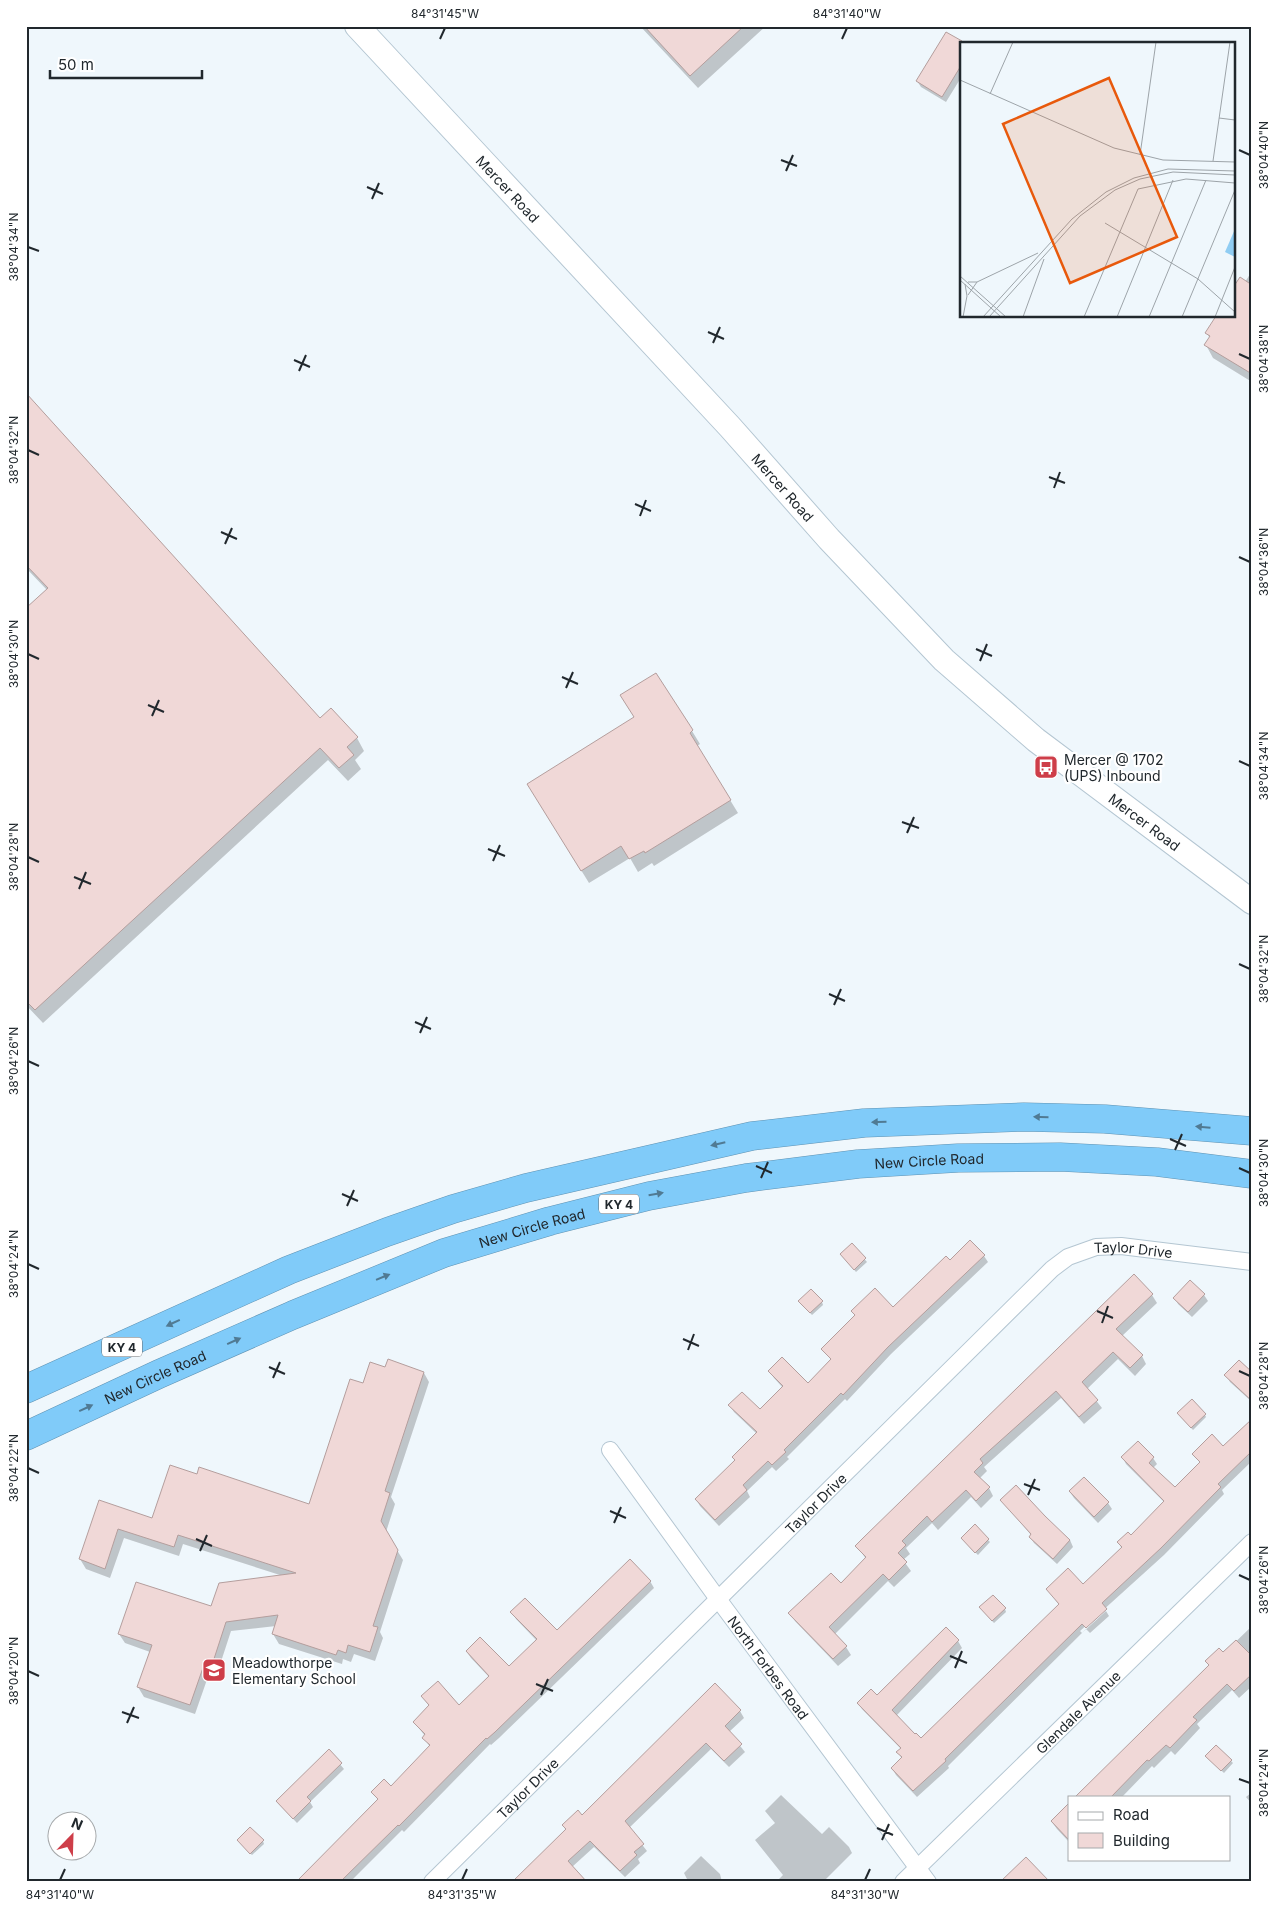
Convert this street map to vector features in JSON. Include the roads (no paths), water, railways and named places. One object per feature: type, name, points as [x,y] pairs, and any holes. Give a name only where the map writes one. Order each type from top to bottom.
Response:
[{"type":"highway","name":"KY 4","points":[[26,1389],[289,1270],[453,1209],[526,1188],[752,1136],[864,1123],[1024,1117],[1105,1119],[1252,1131]]},
{"type":"highway","name":"New Circle Road","points":[[26,1438],[58,1421],[293,1314],[444,1253],[550,1221],[649,1196],[746,1178],[858,1164],[958,1158],[1060,1157],[1157,1162],[1252,1174]]},
{"type":"street","name":"Mercer Road","points":[[357,26],[730,427],[835,545],[944,660],[1036,740],[1252,902]]},
{"type":"street","name":"Taylor Drive","points":[[432,1882],[1052,1269],[1068,1257],[1096,1246],[1121,1246],[1252,1262]]},
{"type":"street","name":"North Forbes Road","points":[[610,1450],[928,1882]]},
{"type":"street","name":"Glendale Avenue","points":[[903,1882],[1252,1542]]},
{"type":"place","name":"Mercer @ 1702 (UPS) Inbound","points":[[1046,767]]},
{"type":"place","name":"Meadowthorpe Elementary School","points":[[214,1670]]}]
